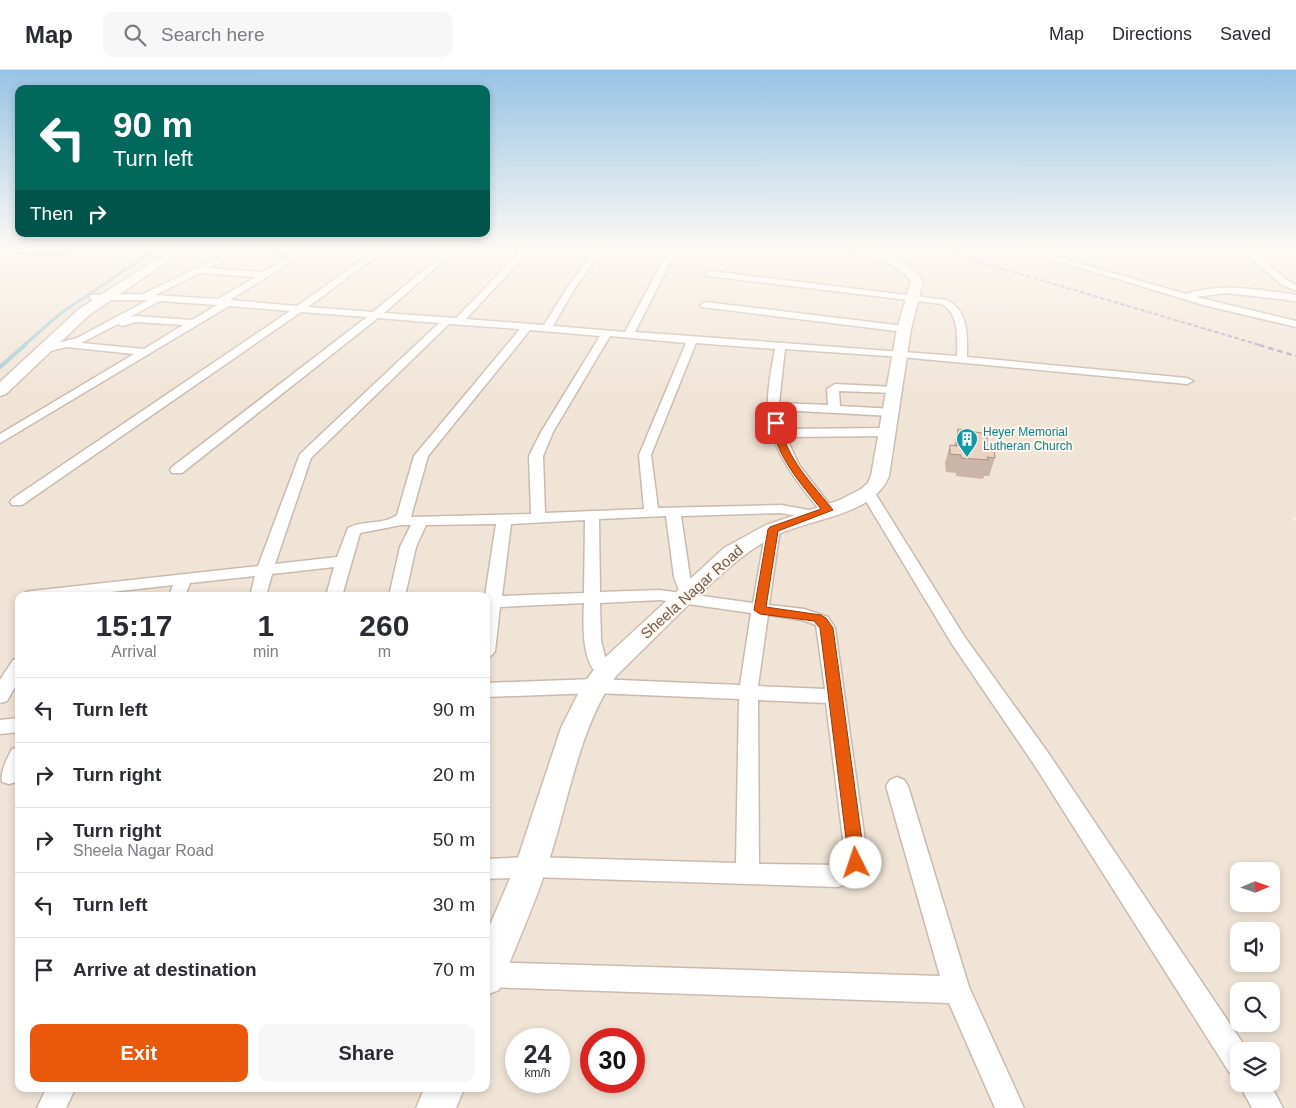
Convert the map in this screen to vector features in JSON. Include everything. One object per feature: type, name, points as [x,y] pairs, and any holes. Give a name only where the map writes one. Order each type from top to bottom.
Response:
[{"type":"main road","points":[[0,391],[98,298]]},
{"type":"main road","points":[[0,381],[74,312],[98,298]]},
{"type":"main road","points":[[868,493],[876,486],[880,476],[904,329],[913,298]]},
{"type":"main road","name":"Sheela Nagar Road","points":[[490,969],[531,867],[575,728],[601,678],[685,595],[732,553],[773,529],[847,504],[868,493]]},
{"type":"main road","points":[[436,1108],[443,1092]]},
{"type":"street","points":[[44,350],[81,340],[158,298]]},
{"type":"street","points":[[165,298],[692,340],[901,354],[1187,381]]},
{"type":"street","points":[[0,439],[147,352],[230,298]]},
{"type":"street","points":[[17,502],[313,298]]},
{"type":"street","points":[[177,470],[395,298]]},
{"type":"street","points":[[259,592],[265,569],[305,457],[476,298]]},
{"type":"street","points":[[547,328],[565,298]]},
{"type":"street","points":[[629,334],[647,298]]},
{"type":"street","points":[[922,298],[944,302],[956,310],[959,318],[962,360]]},
{"type":"street","points":[[1208,298],[1291,304]]},
{"type":"street","points":[[1260,298],[1291,304]]},
{"type":"street","points":[[1291,304],[1296,324]]},
{"type":"street","points":[[705,305],[904,329]]},
{"type":"street","points":[[80,346],[131,320],[194,323]]},
{"type":"street","points":[[400,521],[404,517],[421,456],[527,327]]},
{"type":"street","points":[[538,518],[536,456],[547,432],[607,332]]},
{"type":"street","points":[[651,512],[645,455],[692,340]]},
{"type":"street","points":[[67,345],[147,352]]},
{"type":"street","points":[[780,346],[774,406],[777,433],[797,473],[821,512]]},
{"type":"street","points":[[834,409],[833,388],[835,387],[895,390]]},
{"type":"street","points":[[774,406],[834,409],[889,422]]},
{"type":"street","points":[[777,433],[889,422]]},
{"type":"street","points":[[868,493],[958,640],[1042,760],[1230,1048]]},
{"type":"street","points":[[335,592],[353,531],[364,526],[391,524],[400,521],[538,518],[673,511],[782,509],[821,512]]},
{"type":"street","points":[[673,511],[685,595]]},
{"type":"street","points":[[592,514],[592,640],[601,678]]},
{"type":"street","points":[[490,869],[531,867],[838,877],[850,873],[856,863],[826,628],[822,621],[804,615],[760,610],[685,595],[490,602],[504,519]]},
{"type":"street","points":[[399,592],[408,548],[420,522]]},
{"type":"street","points":[[747,875],[748,692],[773,529]]},
{"type":"street","points":[[68,592],[343,561]]},
{"type":"street","points":[[179,592],[184,579]]},
{"type":"street","points":[[0,696],[15,671]]},
{"type":"street","points":[[490,690],[601,678],[748,692],[834,696]]},
{"type":"street","points":[[0,727],[15,725]]},
{"type":"street","points":[[9,776],[15,763]]},
{"type":"street","points":[[897,786],[919,866],[958,990],[1010,1108]]},
{"type":"street","points":[[490,976],[958,990]]},
{"type":"street","points":[[51,1108],[59,1092]]},
{"type":"street","points":[[1258,1092],[1268,1108]]},
{"type":"shaded area","points":[[0,298],[1296,298],[1296,517],[1292,517],[1296,522],[1296,1108],[0,1108]]},
{"type":"building","points":[[958,429],[987,434],[987,449],[994,450],[995,458],[987,457],[988,460],[961,458],[961,455],[950,454],[950,445],[957,446]]},
{"type":"waterway","points":[[23,346],[61,313],[83,298]]},
{"type":"waterway","points":[[0,367],[25,345]]},
{"type":"railway","points":[[1102,298],[1263,346]]},
{"type":"railway","points":[[1259,345],[1296,356]]},
{"type":"place","name":"Heyer Memorial Lutheran Church","points":[[967,458]]},
{"type":"route","points":[[776,423],[777,433],[797,473],[828,510],[773,529],[760,610],[816,617],[822,621],[826,628],[856,863]]}]
